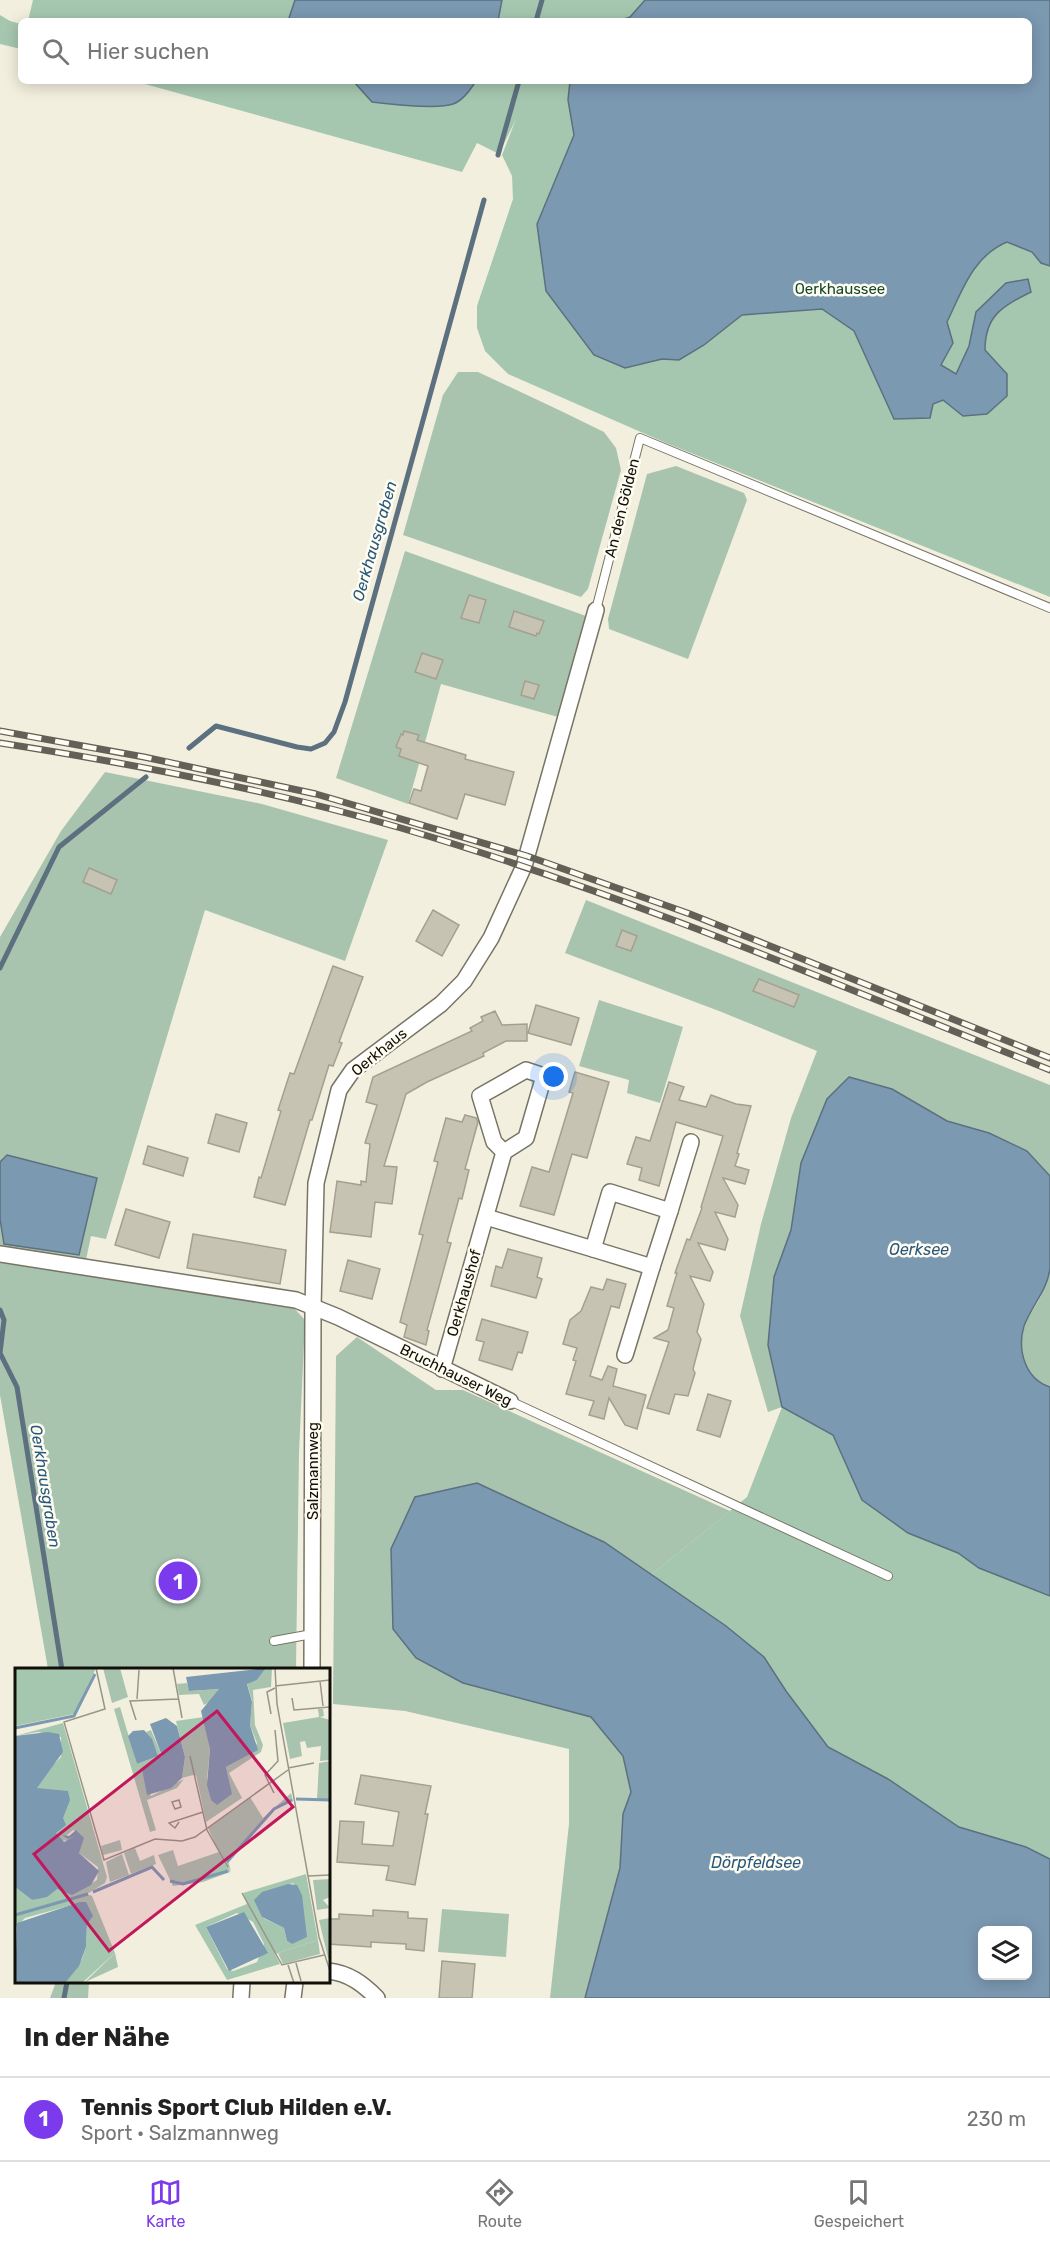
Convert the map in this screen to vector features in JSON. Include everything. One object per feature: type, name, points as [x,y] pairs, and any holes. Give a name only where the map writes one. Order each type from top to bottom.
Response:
[{"type":"street","name":"An den Gölden","points":[[524,866],[596,610]]},
{"type":"street","name":"Oerkhaus","points":[[313,1308],[316,1183],[339,1090],[353,1070],[441,1004],[464,981],[491,938],[524,866]]},
{"type":"street","points":[[526,1070],[544,1076],[526,1138],[504,1152],[494,1142],[480,1096],[526,1070]]},
{"type":"street","points":[[625,1355],[691,1142]]},
{"type":"street","name":"Oerkhaushof","points":[[442,1369],[504,1152]]},
{"type":"street","points":[[593,1249],[610,1192],[670,1211]]},
{"type":"street","points":[[486,1217],[652,1267]]},
{"type":"street","name":"Bruchhauser Weg","points":[[0,1254],[296,1300],[338,1317],[510,1401]]},
{"type":"street","name":"Salzmannweg","points":[[312,1668],[313,1308]]},
{"type":"street","points":[[330,1971],[342,1972],[362,1983],[377,1998]]},
{"type":"street","points":[[241,1998],[242,1983]]},
{"type":"street","points":[[293,1998],[295,1983]]},
{"type":"lane","name":"An den Gölden","points":[[596,610],[640,438],[1050,608]]},
{"type":"lane","name":"Bruchhauser Weg","points":[[510,1401],[888,1576]]},
{"type":"lane","points":[[274,1641],[312,1634]]},
{"type":"green space","points":[[33,0],[295,0],[289,18],[29,18]]},
{"type":"green space","points":[[502,0],[645,0],[627,18],[499,18]]},
{"type":"green space","points":[[0,15],[18,23],[18,48],[0,44]]},
{"type":"green space","points":[[145,84],[356,84],[372,102],[471,90],[474,84],[570,84],[568,100],[574,135],[537,224],[546,291],[625,368],[662,359],[679,359],[704,345],[742,315],[822,309],[854,331],[894,419],[944,399],[963,416],[1007,396],[1007,374],[985,350],[988,328],[997,313],[1004,307],[1031,292],[976,312],[969,346],[957,374],[941,366],[953,343],[947,322],[970,276],[985,256],[1007,242],[1032,252],[1041,263],[1050,266],[1050,597],[666,443],[508,374],[485,351],[477,328],[477,306],[513,199],[512,176],[502,155],[516,119],[499,154],[477,143],[462,172]]},
{"type":"green space","points":[[458,372],[478,372],[561,411],[604,432],[616,448],[621,470],[588,589],[581,597],[403,535],[443,395]]},
{"type":"green space","points":[[676,466],[744,493],[747,500],[688,659],[609,629],[608,619],[647,474]]},
{"type":"green space","points":[[405,551],[586,616],[558,717],[441,684],[408,804],[336,778]]},
{"type":"green space","points":[[105,772],[262,804],[388,840],[345,961],[205,910],[106,1239],[91,1236],[86,1260],[0,1249],[0,937],[61,831]]},
{"type":"green space","points":[[586,900],[1050,1085],[1050,1176],[1027,1151],[989,1133],[947,1121],[892,1089],[827,1099],[801,1163],[791,1230],[774,1277],[768,1345],[782,1407],[768,1412],[740,1316],[761,1224],[791,1118],[817,1051],[565,953]]},
{"type":"green space","points":[[599,1000],[683,1027],[660,1103],[627,1093],[629,1080],[579,1066]]},
{"type":"green space","points":[[0,1258],[294,1308],[305,1320],[299,1453],[296,1668],[48,1668],[0,1395]]},
{"type":"green space","points":[[1050,1271],[1050,1387],[1041,1383],[1029,1371],[1023,1355],[1022,1337],[1025,1324],[1040,1298]]},
{"type":"green space","points":[[357,1337],[436,1390],[463,1390],[730,1511],[651,1575],[604,1542],[559,1522],[463,1683],[591,1717],[623,1756],[631,1792],[623,1814],[620,1868],[585,1998],[550,1998],[569,1824],[569,1749],[405,1711],[333,1704],[336,1356]]},
{"type":"green space","points":[[782,1407],[833,1435],[862,1500],[908,1533],[958,1553],[979,1568],[1050,1596],[1050,1859],[1026,1847],[959,1827],[888,1779],[828,1747],[764,1657],[651,1575],[747,1497]]},
{"type":"green space","points":[[442,1909],[509,1914],[506,1957],[438,1952]]},
{"type":"green space","points":[[56,1983],[89,1983],[88,1998],[50,1998]]},
{"type":"water","points":[[295,0],[502,0],[499,18],[289,18]]},
{"type":"water","name":"Oerkhaussee","points":[[645,0],[1050,0],[1050,266],[1041,263],[1032,252],[1007,242],[985,256],[970,276],[947,322],[953,343],[941,365],[956,374],[969,346],[976,312],[1006,283],[1028,279],[1031,292],[1004,307],[998,313],[988,328],[986,338],[985,350],[1007,374],[1007,396],[987,414],[963,416],[943,400],[933,404],[930,418],[894,419],[854,331],[822,309],[742,315],[704,345],[679,360],[662,359],[625,368],[594,355],[546,291],[537,224],[574,135],[568,100],[570,84],[1032,84],[1032,18],[627,18]]},
{"type":"water","points":[[356,84],[474,84],[456,102],[446,106],[425,107],[372,102]]},
{"type":"water","name":"Oerksee","points":[[849,1077],[892,1089],[947,1121],[989,1133],[1027,1151],[1050,1176],[1049,1276],[1024,1326],[1022,1345],[1029,1371],[1041,1383],[1050,1387],[1050,1596],[979,1568],[958,1553],[908,1533],[862,1500],[833,1435],[782,1407],[768,1345],[774,1277],[791,1230],[801,1163],[827,1099]]},
{"type":"water","points":[[7,1155],[97,1178],[79,1255],[4,1244],[0,1219],[0,1162]]},
{"type":"water","name":"Dörpfeldsee","points":[[477,1483],[604,1542],[726,1626],[764,1657],[828,1747],[888,1779],[959,1827],[1026,1847],[1050,1859],[1050,1998],[585,1998],[620,1868],[623,1814],[631,1792],[623,1756],[591,1717],[463,1683],[416,1658],[393,1629],[391,1549],[415,1497]]},
{"type":"building","points":[[469,595],[486,600],[479,623],[461,618]]},
{"type":"building","points":[[514,611],[544,621],[539,634],[537,633],[536,636],[509,627]]},
{"type":"building","points":[[422,653],[443,660],[436,679],[415,672]]},
{"type":"building","points":[[525,681],[539,685],[534,699],[521,695]]},
{"type":"building","points":[[404,731],[419,735],[417,740],[466,755],[465,759],[514,772],[505,805],[465,794],[457,819],[409,803],[414,789],[421,791],[428,766],[399,756],[401,749],[396,747]]},
{"type":"building","points":[[89,868],[117,880],[111,894],[83,882]]},
{"type":"building","points":[[433,910],[459,925],[442,956],[416,941]]},
{"type":"building","points":[[622,930],[637,936],[631,951],[616,946]]},
{"type":"building","points":[[333,966],[363,977],[339,1042],[342,1043],[333,1066],[329,1065],[285,1205],[254,1197],[281,1111],[278,1110],[290,1073],[294,1074]]},
{"type":"building","points":[[759,979],[799,995],[794,1007],[753,991]]},
{"type":"building","points":[[536,1005],[579,1018],[571,1045],[528,1033]]},
{"type":"building","points":[[495,1011],[502,1025],[527,1024],[527,1041],[506,1041],[483,1053],[484,1056],[406,1094],[384,1166],[397,1167],[392,1204],[375,1202],[371,1237],[330,1232],[337,1181],[361,1185],[361,1181],[366,1182],[370,1144],[365,1143],[377,1105],[366,1102],[373,1077],[472,1031],[470,1028],[483,1021],[481,1017]]},
{"type":"building","points":[[575,1072],[609,1082],[587,1158],[572,1154],[554,1215],[520,1206],[532,1167],[549,1172],[573,1093],[569,1092]]},
{"type":"building","points":[[669,1082],[684,1087],[679,1100],[706,1107],[711,1095],[736,1104],[751,1106],[735,1166],[749,1170],[745,1184],[723,1178],[738,1205],[735,1217],[715,1212],[728,1239],[725,1250],[698,1243],[713,1272],[710,1281],[690,1276],[704,1304],[697,1332],[701,1339],[688,1396],[675,1394],[669,1414],[647,1408],[669,1342],[654,1338],[668,1330],[674,1308],[667,1306],[677,1273],[675,1273],[687,1239],[690,1240],[702,1208],[723,1136],[676,1122],[659,1186],[639,1180],[642,1168],[627,1164],[636,1137],[650,1141]]},
{"type":"building","points":[[216,1114],[247,1123],[239,1152],[208,1143]]},
{"type":"building","points":[[465,1115],[476,1118],[478,1122],[465,1169],[469,1170],[462,1199],[459,1198],[447,1242],[451,1243],[427,1330],[429,1331],[426,1345],[404,1337],[407,1325],[400,1322],[423,1235],[419,1234],[438,1162],[434,1161],[446,1118],[462,1122]]},
{"type":"building","points":[[148,1146],[188,1158],[183,1176],[143,1164]]},
{"type":"building","points":[[126,1209],[170,1222],[159,1258],[115,1245]]},
{"type":"building","points":[[193,1234],[286,1250],[280,1284],[187,1268]]},
{"type":"building","points":[[508,1249],[542,1258],[537,1277],[542,1279],[536,1298],[491,1286],[496,1266],[502,1268]]},
{"type":"building","points":[[348,1260],[380,1269],[372,1299],[340,1291]]},
{"type":"building","points":[[607,1279],[626,1284],[619,1308],[611,1306],[590,1376],[602,1380],[608,1366],[617,1369],[613,1386],[646,1395],[637,1429],[625,1425],[609,1398],[604,1419],[589,1415],[594,1401],[566,1394],[576,1361],[573,1360],[577,1348],[563,1344],[570,1320],[581,1311],[591,1287],[603,1290]]},
{"type":"building","points":[[482,1319],[528,1332],[522,1353],[518,1352],[512,1370],[479,1360],[484,1342],[476,1340]]},
{"type":"building","points":[[708,1394],[731,1401],[720,1437],[697,1430]]},
{"type":"building","points":[[361,1775],[431,1786],[415,1885],[386,1880],[389,1866],[337,1862],[340,1821],[364,1822],[362,1844],[393,1846],[399,1812],[355,1804]]},
{"type":"building","points":[[373,1910],[408,1912],[408,1918],[427,1919],[424,1951],[406,1949],[406,1944],[371,1942],[371,1947],[330,1944],[330,1919],[339,1919],[339,1914],[373,1916]]},
{"type":"building","points":[[442,1961],[475,1964],[472,1998],[439,1998]]},
{"type":"waterway","name":"Oerkhausgraben","points":[[537,18],[542,0]]},
{"type":"waterway","name":"Oerkhausgraben","points":[[498,155],[518,84]]},
{"type":"waterway","name":"Oerkhausgraben","points":[[189,748],[216,726],[311,749],[325,743],[334,732],[345,702],[484,200]]},
{"type":"waterway","name":"Oerkhausgraben","points":[[0,968],[59,847],[146,777]]},
{"type":"waterway","name":"Oerkhausgraben","points":[[0,1310],[4,1320],[0,1353],[17,1387],[62,1668]]},
{"type":"waterway","name":"Oerkhausgraben","points":[[64,1998],[67,1983]]},
{"type":"railway","points":[[0,731],[144,757],[316,794],[527,856],[690,914],[1050,1058]]},
{"type":"railway","points":[[0,743],[152,769],[252,790],[401,828],[566,881],[647,910],[1050,1070]]},
{"type":"place","name":"Tennis Sport Club Hilden e.V.","points":[[178,1581]]}]
